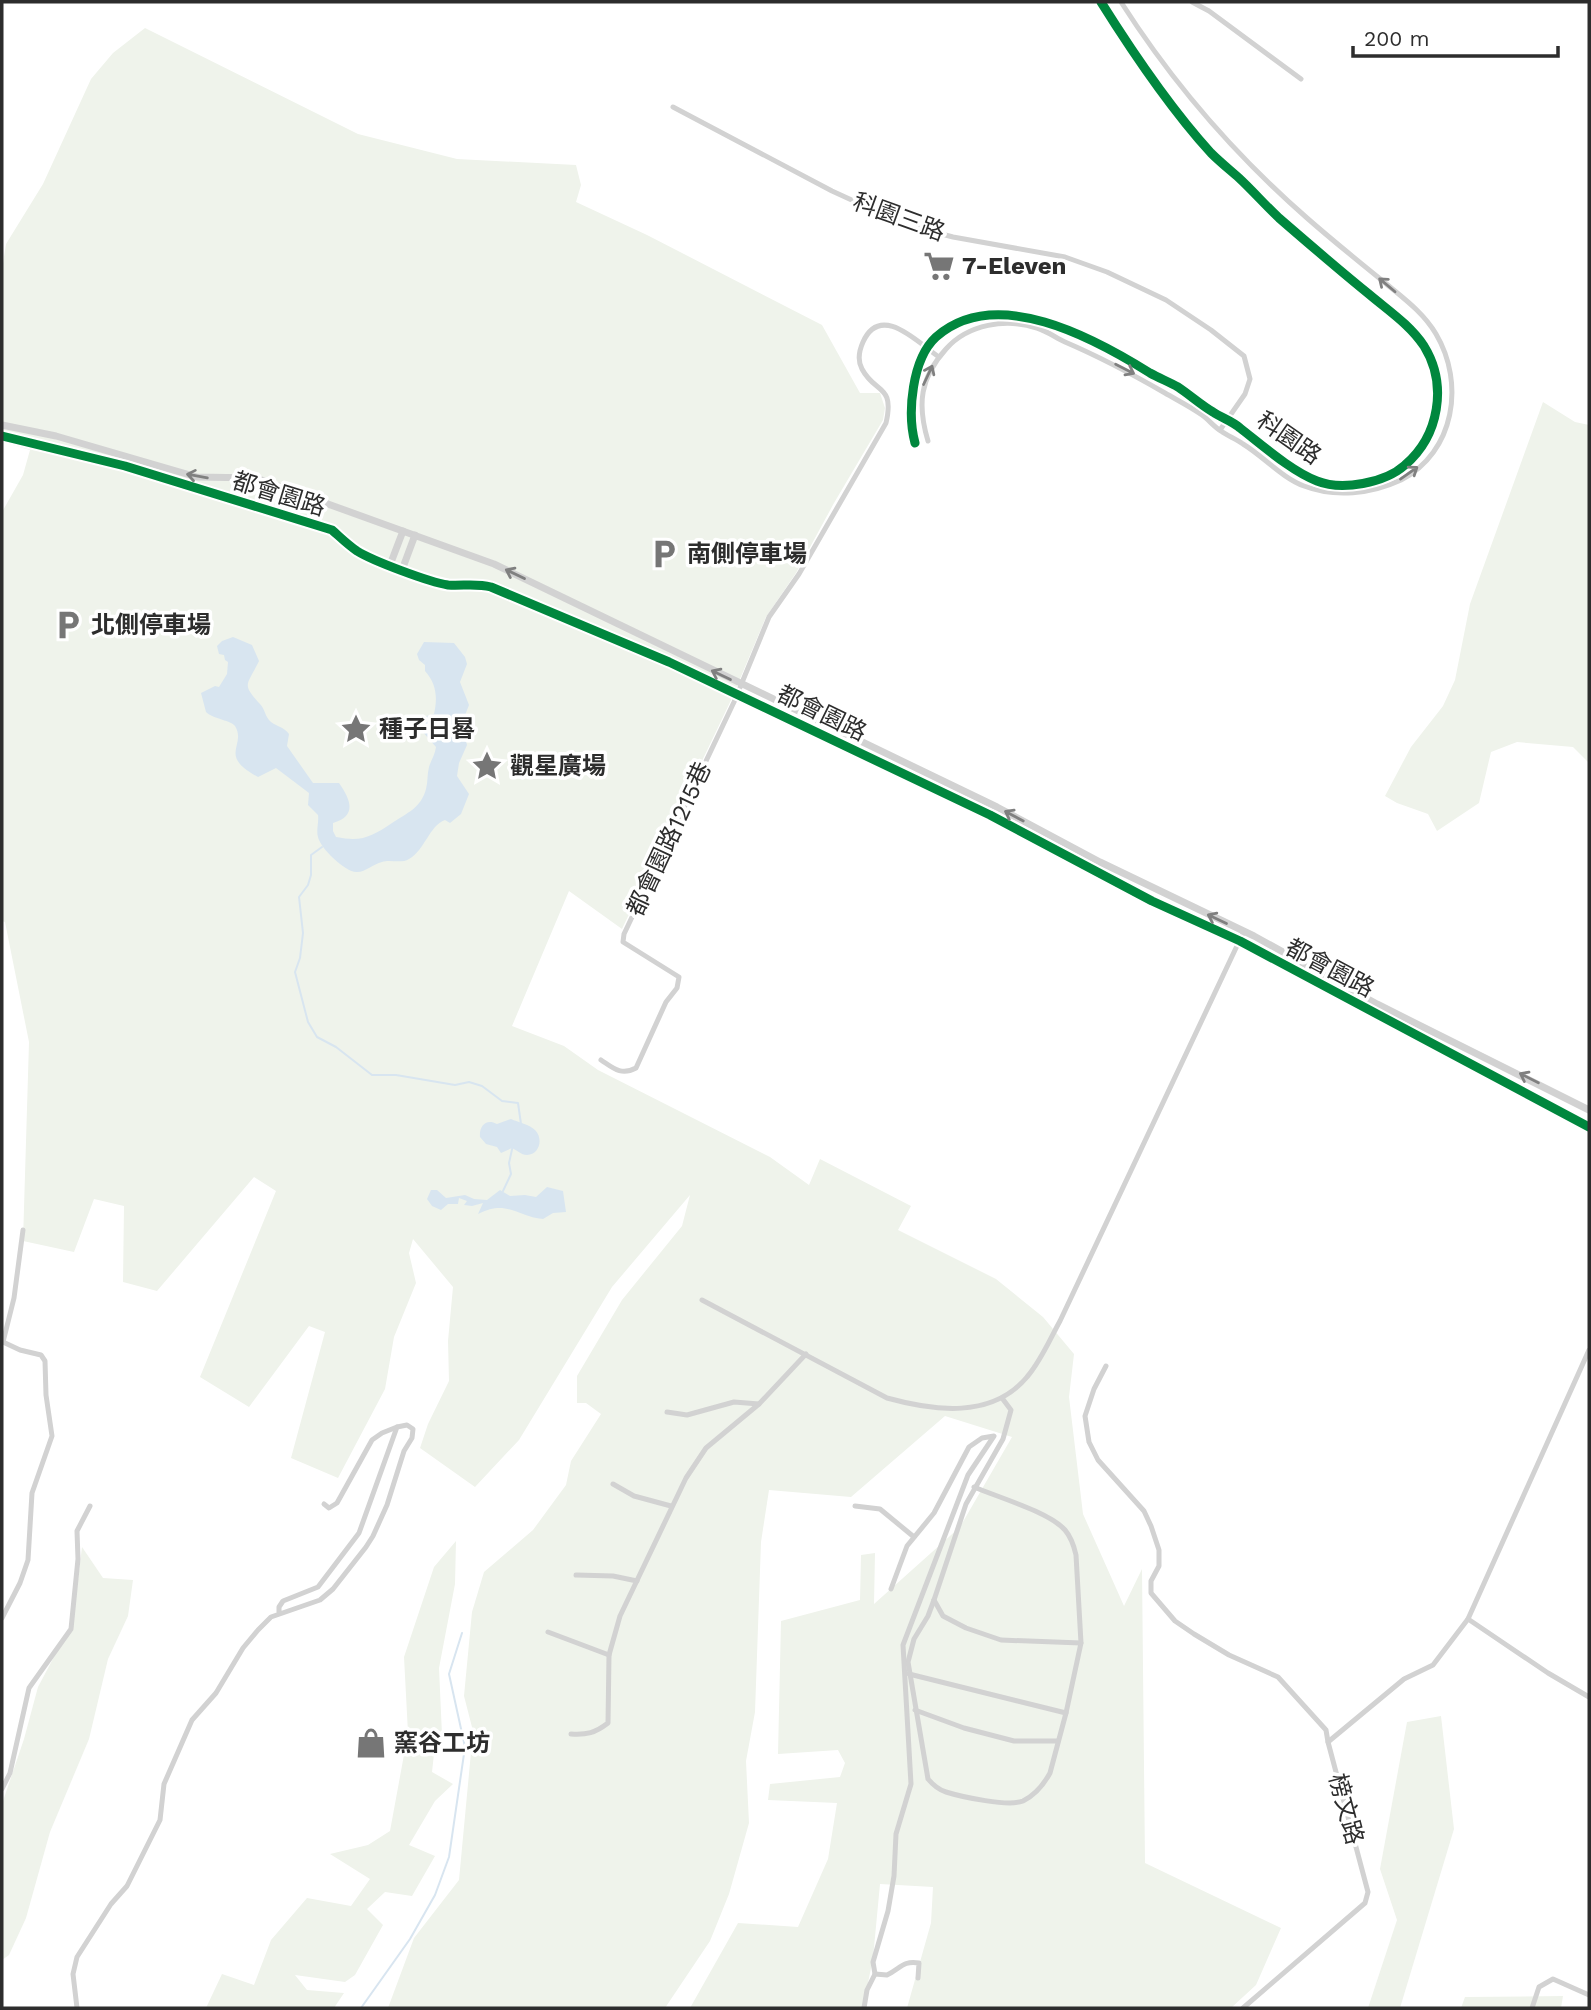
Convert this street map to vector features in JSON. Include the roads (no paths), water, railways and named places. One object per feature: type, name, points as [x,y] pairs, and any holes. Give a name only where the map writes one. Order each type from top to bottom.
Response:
[{"type":"street","name":"科園路","points":[[915,443],[912,432],[912,402],[916,374],[928,349],[941,334],[984,315],[1024,316],[1096,341],[1177,387],[1309,477],[1335,486],[1356,485],[1388,476],[1402,468],[1426,443],[1436,416],[1438,397],[1436,377],[1425,348],[1407,325],[1276,215],[1212,154],[1125,41],[1101,2]]},
{"type":"street","name":"科園路","points":[[928,441],[922,402],[923,385],[939,357],[955,339],[986,325],[1009,324],[1038,328],[1135,374],[1202,415],[1301,486],[1327,493],[1354,494],[1399,480],[1415,471],[1434,452],[1446,431],[1453,403],[1450,371],[1446,353],[1424,316],[1305,216],[1221,134],[1177,83],[1121,2]]},
{"type":"street","points":[[1192,2],[1209,11],[1301,79]]},
{"type":"street","name":"科園三路","points":[[673,107],[832,191],[904,224],[953,237],[1065,257],[1107,272],[1159,297],[1211,330],[1244,356],[1250,379],[1245,394],[1220,430]]},
{"type":"street","points":[[735,698],[769,617],[799,574],[886,423],[890,406],[883,389],[862,370],[859,361],[859,353],[866,336],[884,326],[894,326],[905,330],[939,357]]},
{"type":"street","name":"都會園路","points":[[2,425],[56,436],[197,477],[256,478],[494,564],[997,807],[1244,932],[1377,1004],[1589,1110]]},
{"type":"street","name":"都會園路","points":[[2,436],[125,466],[332,530],[356,551],[402,570],[450,585],[482,585],[670,662],[735,698],[990,815],[1152,901],[1240,942],[1589,1127]]},
{"type":"street","points":[[125,466],[127,456]]},
{"type":"street","points":[[145,472],[148,463]]},
{"type":"street","points":[[390,565],[403,531]]},
{"type":"street","points":[[402,570],[415,535]]},
{"type":"street","points":[[537,606],[545,589]]},
{"type":"street","points":[[670,662],[674,652]]},
{"type":"street","name":"都會園路1215巷","points":[[601,1060],[618,1072],[636,1068],[666,1002],[677,988],[679,977],[623,942],[624,934],[735,698]]},
{"type":"street","points":[[702,1300],[887,1398],[917,1406],[959,1410],[1002,1398],[1027,1377],[1060,1321],[1244,932]]},
{"type":"street","points":[[2,1618],[20,1583],[28,1560],[32,1493],[52,1436],[46,1395],[46,1361],[41,1355],[3,1342],[14,1298],[23,1230]]},
{"type":"street","name":"榜文路","points":[[1243,2008],[1365,1903],[1368,1892],[1328,1742],[1404,1679],[1433,1665],[1468,1619],[1589,1350]]},
{"type":"street","points":[[571,1734],[586,1735],[597,1732],[608,1723],[609,1655],[620,1616],[685,1478],[706,1448],[759,1404],[806,1354]]},
{"type":"street","points":[[1106,1366],[1094,1389],[1085,1416],[1089,1442],[1098,1460],[1143,1511],[1151,1526],[1159,1550],[1159,1566],[1151,1581],[1151,1593],[1175,1621],[1194,1634],[1229,1655],[1278,1677],[1326,1730],[1328,1742]]},
{"type":"street","points":[[974,1487],[1047,1517],[1066,1531],[1076,1555],[1081,1643],[1066,1713],[1050,1773],[1034,1793],[1022,1802],[999,1803],[946,1792],[928,1779],[908,1662],[914,1639],[934,1600],[966,1504],[974,1487],[1003,1439],[1011,1410],[1002,1398]]},
{"type":"street","points":[[667,1412],[687,1415],[734,1402],[759,1404]]},
{"type":"street","points":[[77,2008],[73,1974],[77,1957],[111,1904],[127,1886],[160,1820],[164,1784],[192,1720],[216,1693],[243,1648],[258,1630],[271,1618],[320,1600],[333,1589],[373,1536],[387,1505],[413,1429],[407,1425],[397,1427],[372,1440],[337,1503],[330,1508],[324,1504]]},
{"type":"street","points":[[279,1614],[283,1601],[318,1587],[359,1533],[397,1427]]},
{"type":"street","points":[[864,2008],[867,1990],[875,1974],[873,1962],[888,1911],[894,1876],[896,1835],[911,1784],[903,1645],[968,1475],[994,1436],[982,1438],[969,1447],[934,1513],[907,1546],[891,1590]]},
{"type":"street","points":[[613,1484],[635,1496],[671,1506]]},
{"type":"street","points":[[2,1789],[9,1773],[29,1688],[71,1629],[78,1531],[90,1506]]},
{"type":"street","points":[[855,1506],[880,1508],[914,1537]]},
{"type":"street","points":[[576,1575],[613,1576],[637,1581]]},
{"type":"street","points":[[934,1600],[943,1616],[966,1628],[1001,1640],[1081,1643]]},
{"type":"street","points":[[1468,1619],[1589,1697]]},
{"type":"street","points":[[548,1632],[609,1655]]},
{"type":"street","points":[[909,1674],[1066,1713]]},
{"type":"street","points":[[915,1710],[964,1728],[1014,1741],[1058,1741]]},
{"type":"street","points":[[875,1974],[887,1975],[902,1963],[910,1962],[919,1964],[918,1978]]},
{"type":"street","points":[[1532,2008],[1539,1987],[1552,1979],[1589,1995]]},
{"type":"waterway","points":[[322,847],[311,855],[311,875],[308,885],[299,897],[303,933],[295,972],[308,1022],[317,1037],[336,1047],[372,1075],[396,1075],[455,1085],[469,1082],[482,1086],[502,1101],[518,1103],[521,1124]]},
{"type":"waterway","points":[[503,1191],[511,1174],[509,1163],[513,1145]]},
{"type":"waterway","points":[[361,2008],[410,1939],[435,1895],[449,1857],[465,1747],[449,1674],[462,1633]]},
{"type":"place","name":"7-Eleven","points":[[939,266]]},
{"type":"place","name":"南側停車場","points":[[664,554]]},
{"type":"place","name":"北側停車場","points":[[68,625]]},
{"type":"place","name":"種子日晷","points":[[356,729]]},
{"type":"place","name":"觀星廣場","points":[[487,766]]},
{"type":"place","name":"窯谷工坊","points":[[371,1743]]}]
